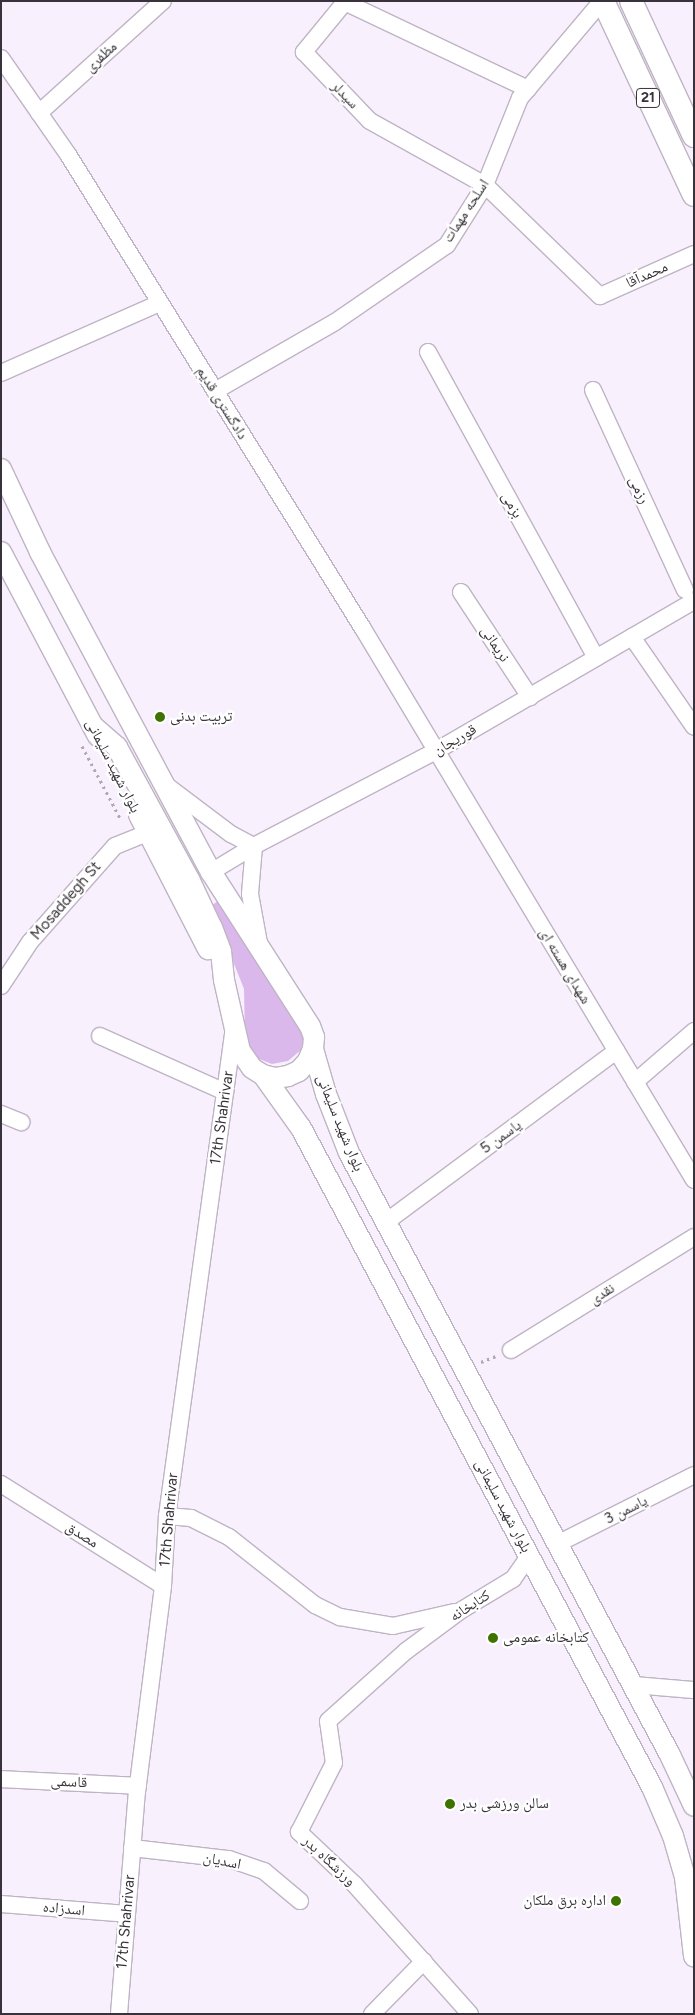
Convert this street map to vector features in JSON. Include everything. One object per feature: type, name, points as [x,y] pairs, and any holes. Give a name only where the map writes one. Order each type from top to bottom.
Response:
[{"type":"highway","name":"21","points":[[602,1],[694,196]]},
{"type":"highway","name":"21","points":[[631,1],[694,136]]},
{"type":"main road","points":[[1,468],[40,552],[167,786],[211,872],[190,881]]},
{"type":"main road","name":"بلوار شهید سلیمانی","points":[[1,552],[133,801],[147,834],[224,980],[230,999],[240,1051],[252,1068],[263,1075],[301,1128],[652,1787],[673,1836],[686,1877],[694,1956]]},
{"type":"main road","points":[[93,726],[117,747],[190,881],[220,951],[224,980]]},
{"type":"main road","name":"بلوار شهید سلیمانی","points":[[211,872],[310,1026],[314,1037],[313,1049],[326,1094],[349,1153],[633,1686],[694,1806]]},
{"type":"main road","points":[[263,1075],[276,1078],[288,1076],[299,1071],[308,1061],[313,1049]]},
{"type":"street","name":"مظفری","points":[[39,113],[163,1]]},
{"type":"street","name":"اسلحه مهمات","points":[[215,392],[335,322],[446,245],[485,185],[520,98],[602,1]]},
{"type":"street","name":"سیدلر","points":[[528,89],[345,2],[304,52],[370,121],[485,185],[600,296]]},
{"type":"street","name":"دادگستری قدیم","points":[[1,58],[69,156],[362,627],[436,751]]},
{"type":"street","name":"محمدآقا","points":[[600,296],[694,254]]},
{"type":"street","points":[[1,372],[160,303]]},
{"type":"street","name":"بزمی","points":[[428,352],[596,658]]},
{"type":"street","name":"رزمی","points":[[593,390],[691,592]]},
{"type":"street","name":"نریمانی","points":[[461,592],[530,697]]},
{"type":"street","points":[[668,616],[691,592]]},
{"type":"street","points":[[668,616],[694,610]]},
{"type":"street","name":"قوریجان","points":[[211,872],[254,846],[436,751],[668,616]]},
{"type":"street","points":[[632,637],[694,727]]},
{"type":"street","name":"شهدای هسته ای","points":[[436,751],[694,1180]]},
{"type":"street","points":[[167,786],[231,834],[254,846],[250,894],[259,945]]},
{"type":"street","name":"Mosaddegh St","points":[[1,986],[30,942],[115,846],[147,834]]},
{"type":"street","name":"17th Shahrivar","points":[[119,2014],[132,1848],[163,1586],[167,1516],[234,1027]]},
{"type":"street","points":[[635,1082],[694,1031]]},
{"type":"street","points":[[100,1036],[225,1092]]},
{"type":"street","name":"یاسمن 5","points":[[386,1222],[616,1051]]},
{"type":"street","points":[[1,1114],[21,1122]]},
{"type":"street","name":"نقدی","points":[[511,1350],[694,1237]]},
{"type":"street","name":"یاسمن 3","points":[[557,1544],[694,1475]]},
{"type":"street","name":"مصدق","points":[[1,1484],[163,1586]]},
{"type":"street","points":[[167,1516],[191,1518],[229,1536],[315,1605],[340,1617],[392,1626],[460,1611]]},
{"type":"street","name":"کتابخانه","points":[[406,1651],[460,1611],[513,1579],[529,1556]]},
{"type":"street","name":"ورزشگاه بدر","points":[[406,1651],[328,1721],[334,1762],[298,1832],[354,1884],[470,2014]]},
{"type":"street","points":[[633,1686],[694,1690]]},
{"type":"street","name":"قاسمی","points":[[1,1778],[138,1786]]},
{"type":"street","name":"اسدیان","points":[[132,1848],[230,1860],[264,1871],[300,1901]]},
{"type":"street","name":"اسدزاده","points":[[1,1904],[127,1914]]},
{"type":"street","points":[[372,2014],[424,1961]]},
{"type":"path","points":[[464,1369],[511,1350]]},
{"type":"shaded area","points":[[222,898],[292,1010],[304,1035],[301,1050],[288,1061],[272,1064],[254,1057],[245,1036],[244,989],[211,906]]},
{"type":"place","name":"تربیت بدنی","points":[[160,717]]},
{"type":"place","name":"کتابخانه عمومی","points":[[493,1638]]},
{"type":"place","name":"سالن ورزشی بدر","points":[[450,1804]]},
{"type":"place","name":"اداره برق ملکان","points":[[616,1901]]}]
